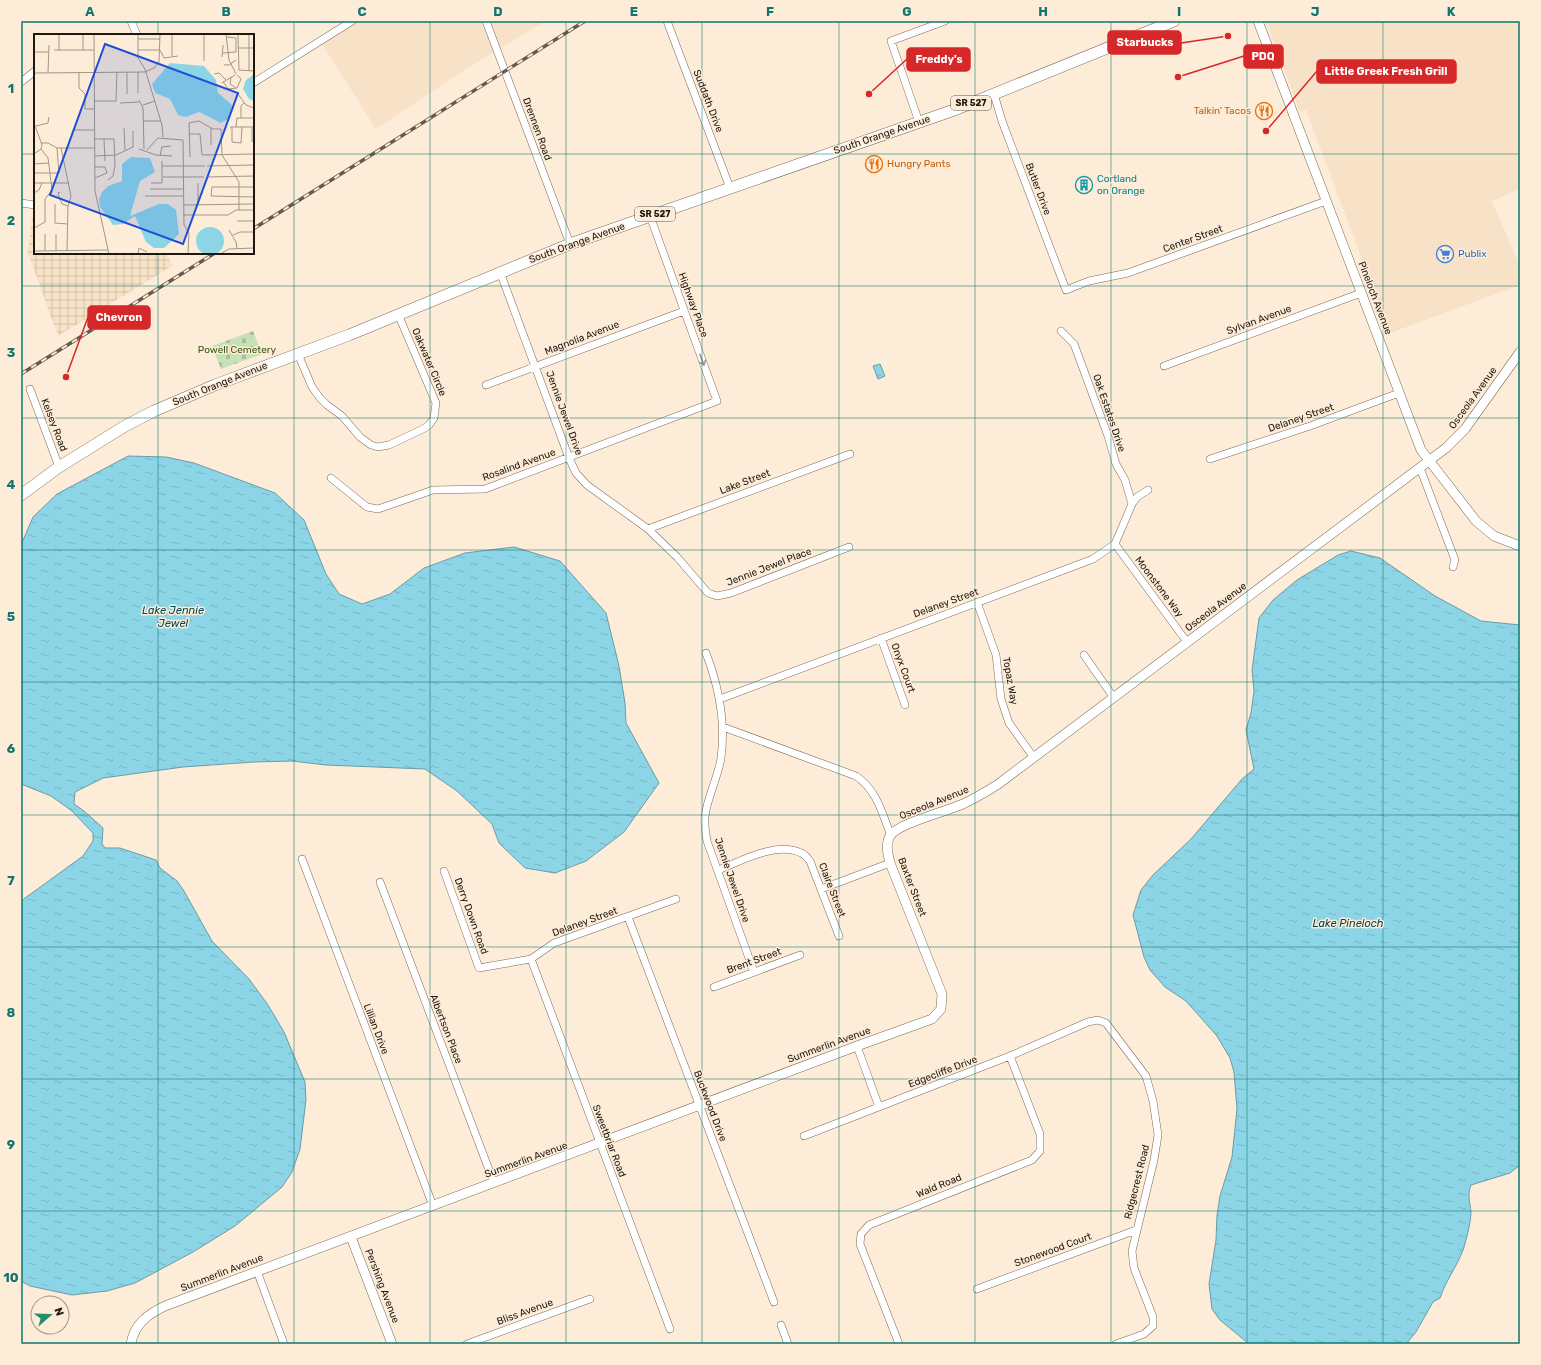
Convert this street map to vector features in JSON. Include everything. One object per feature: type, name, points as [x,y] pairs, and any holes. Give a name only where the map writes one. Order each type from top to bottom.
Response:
[{"type":"main road","name":"South Orange Avenue","points":[[21,495],[59,467],[99,441],[154,411],[215,385],[298,354],[570,244],[919,122],[994,94],[1174,21]]},
{"type":"street","points":[[132,21],[137,34]]},
{"type":"street","points":[[254,81],[352,21]]},
{"type":"street","name":"Drennen Road","points":[[486,21],[570,244]]},
{"type":"street","name":"Suddath Drive","points":[[667,21],[730,188]]},
{"type":"street","points":[[919,122],[892,41],[945,21]]},
{"type":"street","name":"Pineloch Avenue","points":[[1258,21],[1420,450],[1476,522],[1494,536],[1520,546]]},
{"type":"street","points":[[21,82],[34,72]]},
{"type":"street","name":"Butler Drive","points":[[994,94],[1020,170],[1066,290]]},
{"type":"street","name":"Center Street","points":[[1066,290],[1089,281],[1128,273],[1326,201]]},
{"type":"street","points":[[21,203],[34,205]]},
{"type":"street","name":"Highway Place","points":[[650,216],[717,401]]},
{"type":"street","name":"Jennie Jewel Drive","points":[[500,272],[569,458],[576,473],[587,485],[648,529],[677,557],[699,584]]},
{"type":"street","name":"Sylvan Avenue","points":[[1164,366],[1361,293]]},
{"type":"street","name":"Magnolia Avenue","points":[[486,385],[684,311]]},
{"type":"street","name":"Oakwater Circle","points":[[298,354],[312,387],[326,405],[342,416],[367,443],[378,447],[388,445],[429,425],[436,410],[436,403],[398,314]]},
{"type":"street","name":"Oak Estates Drive","points":[[1061,331],[1074,344],[1108,436],[1114,460],[1125,480],[1132,504]]},
{"type":"street","name":"Osceola Avenue","points":[[890,836],[905,826],[949,810],[981,795],[997,785],[1420,468],[1458,438],[1520,352]]},
{"type":"street","name":"Kelsey Road","points":[[30,389],[59,467]]},
{"type":"street","name":"Delaney Street","points":[[1210,459],[1310,426],[1399,393]]},
{"type":"street","name":"Rosalind Avenue","points":[[331,478],[367,506],[378,509],[433,490],[485,489],[717,401]]},
{"type":"street","name":"Lake Street","points":[[648,529],[850,454]]},
{"type":"street","points":[[1420,468],[1455,560],[1453,567]]},
{"type":"street","name":"Delaney Street","points":[[720,699],[1094,559],[1114,544],[1132,504],[1137,497],[1148,490]]},
{"type":"street","name":"Moonstone Way","points":[[1114,544],[1187,642]]},
{"type":"street","name":"Jennie Jewel Place","points":[[699,584],[712,596],[724,595],[849,546]]},
{"type":"street","name":"Topaz Way","points":[[977,602],[996,655],[1002,700],[1009,723],[1034,758]]},
{"type":"street","name":"Onyx Court","points":[[881,638],[905,705]]},
{"type":"street","name":"Jennie Jewel Drive","points":[[706,653],[715,678],[720,699],[723,727],[720,764],[705,817],[707,841],[754,972]]},
{"type":"street","points":[[1084,655],[1114,698]]},
{"type":"street","name":"Baxter Street","points":[[723,727],[856,776],[866,783],[873,791],[890,836],[887,851],[890,863],[940,986],[943,1002],[941,1009]]},
{"type":"street","name":"Claire Street","points":[[718,870],[771,850],[787,849],[802,853],[810,862],[839,936]]},
{"type":"street","name":"Lillian Drive","points":[[302,859],[433,1206]]},
{"type":"street","points":[[821,889],[890,863]]},
{"type":"street","name":"Derry Down Road","points":[[444,870],[479,968]]},
{"type":"street","name":"Albertson Place","points":[[380,882],[494,1183]]},
{"type":"street","name":"Delaney Street","points":[[479,968],[531,959],[554,943],[676,899]]},
{"type":"street","name":"Buckwood Drive","points":[[628,917],[774,1302]]},
{"type":"street","name":"Brent Street","points":[[714,987],[800,955]]},
{"type":"street","name":"Sweetbriar Road","points":[[531,959],[599,1144],[670,1329]]},
{"type":"street","name":"Summerlin Avenue","points":[[131,1344],[137,1327],[154,1311],[856,1046],[926,1022],[932,1019],[941,1009]]},
{"type":"street","name":"Ridgecrest Road","points":[[1088,1022],[1098,1020],[1106,1024],[1146,1076],[1154,1101],[1158,1135],[1154,1160],[1132,1251],[1134,1268],[1153,1317],[1153,1326],[1144,1334],[1116,1344]]},
{"type":"street","name":"Edgecliffe Drive","points":[[804,1136],[1010,1056],[1088,1022]]},
{"type":"street","points":[[856,1046],[879,1107]]},
{"type":"street","name":"Wald Road","points":[[899,1344],[860,1244],[861,1234],[869,1225],[1032,1160],[1040,1151],[1040,1134],[1010,1056]]},
{"type":"street","name":"Stonewood Court","points":[[977,1289],[1136,1230]]},
{"type":"street","name":"Pershing Avenue","points":[[351,1237],[392,1344]]},
{"type":"street","points":[[257,1271],[284,1344]]},
{"type":"street","name":"Bliss Avenue","points":[[467,1344],[590,1298]]},
{"type":"street","points":[[781,1324],[788,1344]]},
{"type":"shaded area","points":[[359,21],[545,21],[463,71],[376,129],[322,44]]},
{"type":"shaded area","points":[[1266,21],[1520,21],[1520,189],[1492,201],[1520,266],[1520,285],[1390,333],[1306,110],[1300,112]]},
{"type":"shaded area","points":[[32,217],[34,217],[34,254],[167,254],[172,266],[58,336],[28,253]]},
{"type":"green space","name":"Powell Cemetery","points":[[253,331],[262,354],[221,369],[212,346]]},
{"type":"water","points":[[880,364],[885,376],[878,379],[873,366]]},
{"type":"water","name":"Lake Jennie Jewel","points":[[128,456],[166,457],[194,463],[275,493],[304,520],[326,574],[339,594],[362,604],[390,594],[424,568],[465,553],[514,547],[560,561],[606,613],[619,666],[625,703],[626,723],[659,783],[624,832],[586,861],[555,873],[525,868],[499,843],[492,824],[457,791],[425,769],[326,765],[292,761],[254,762],[183,767],[103,778],[75,792],[74,804],[103,828],[102,844],[105,848],[120,848],[156,860],[160,868],[177,881],[212,941],[249,979],[268,1005],[284,1032],[305,1082],[306,1100],[300,1149],[292,1172],[282,1187],[235,1226],[193,1252],[135,1283],[107,1291],[72,1295],[30,1286],[21,1281],[21,901],[83,856],[93,841],[93,833],[72,811],[51,796],[21,784],[21,545],[33,517],[57,494]]},
{"type":"water","name":"Lake Pineloch","points":[[1351,551],[1380,558],[1435,596],[1481,621],[1520,625],[1520,1165],[1510,1173],[1471,1185],[1469,1195],[1471,1212],[1464,1248],[1440,1298],[1433,1302],[1416,1332],[1406,1344],[1249,1344],[1220,1320],[1212,1309],[1209,1284],[1216,1240],[1217,1215],[1220,1196],[1232,1157],[1237,1109],[1234,1072],[1230,1058],[1217,1036],[1186,1001],[1165,987],[1150,970],[1144,957],[1133,915],[1141,890],[1153,875],[1191,839],[1242,779],[1254,769],[1246,730],[1251,713],[1254,691],[1252,670],[1259,618],[1273,600],[1297,580],[1338,555]]},
{"type":"railway","points":[[254,228],[585,21]]},
{"type":"railway","points":[[21,374],[213,254]]},
{"type":"place","name":"Starbucks","points":[[1228,36]]},
{"type":"place","name":"PDQ","points":[[1178,77]]},
{"type":"place","name":"Freddy's","points":[[869,94]]},
{"type":"place","name":"Talkin' Tacos","points":[[1264,111]]},
{"type":"place","name":"Little Greek Fresh Grill","points":[[1266,131]]},
{"type":"place","name":"Hungry Pants","points":[[874,164]]},
{"type":"place","name":"Cortland on Orange","points":[[1084,185]]},
{"type":"place","name":"Publix","points":[[1445,254]]},
{"type":"place","name":"Chevron","points":[[66,377]]}]
